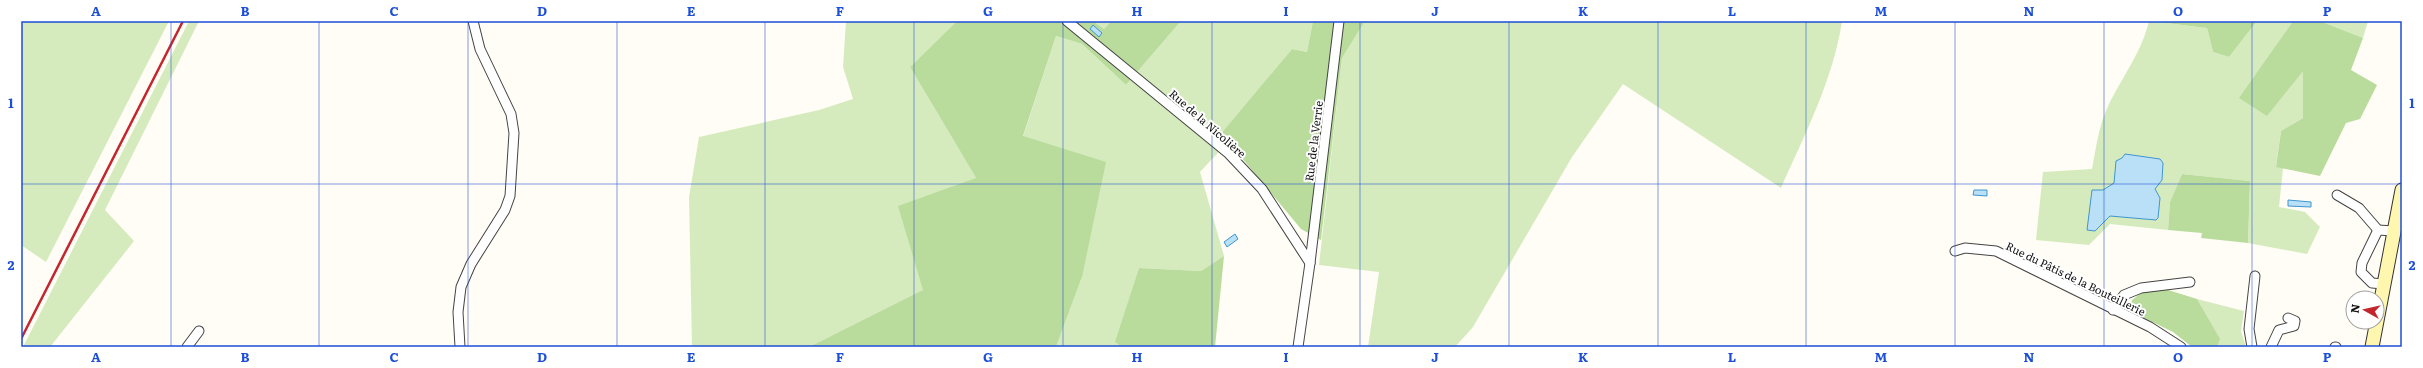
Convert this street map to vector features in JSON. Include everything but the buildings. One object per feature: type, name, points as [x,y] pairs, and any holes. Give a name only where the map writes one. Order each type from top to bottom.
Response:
[{"type":"street","points":[[460,347],[458,312],[461,287],[471,264],[505,210],[510,196],[514,134],[511,114],[480,49],[473,21]]},
{"type":"street","name":"Rue de la Nicolière","points":[[1067,21],[1228,154],[1262,188],[1310,264]]},
{"type":"street","name":"Rue de la Verrie","points":[[1298,347],[1310,264],[1339,21]]},
{"type":"street","points":[[2372,347],[2402,190]]},
{"type":"street","points":[[2337,195],[2359,208],[2378,230],[2394,231]]},
{"type":"street","points":[[2378,230],[2362,263],[2361,272],[2372,283],[2384,284]]},
{"type":"street","name":"Rue du Pâtis de la Bouteillerie","points":[[1956,251],[1964,248],[1996,252],[2150,327],[2181,347]]},
{"type":"street","points":[[2252,347],[2249,329],[2255,276]]},
{"type":"street","points":[[2113,310],[2124,295],[2141,288],[2190,282]]},
{"type":"street","points":[[2271,347],[2280,330],[2294,326],[2295,321],[2288,318]]},
{"type":"street","points":[[187,347],[199,331]]},
{"type":"green space","points":[[21,21],[169,21],[46,262],[21,245]]},
{"type":"green space","points":[[189,21],[199,21],[105,210],[134,241],[50,347],[23,347]]},
{"type":"green space","points":[[846,21],[957,21],[910,67],[976,178],[924,290],[809,347],[692,347],[689,197],[699,137],[819,110],[853,99],[843,67]]},
{"type":"green space","points":[[957,21],[1093,21],[1104,29],[1111,21],[1181,21],[1126,85],[1082,44],[1056,36],[1023,136],[1106,162],[1082,277],[1056,347],[809,347],[923,290],[898,206],[976,178],[910,67]]},
{"type":"green space","points":[[1093,21],[1111,21],[1104,29]]},
{"type":"green space","points":[[1181,21],[1313,21],[1307,52],[1292,49],[1220,135],[1227,143],[1200,172],[1224,256],[1201,271],[1139,268],[1116,342],[1122,347],[1056,347],[1082,277],[1023,137],[1056,36],[1082,44],[1126,85]]},
{"type":"green space","points":[[1313,21],[1365,21],[1342,58],[1321,240],[1301,229],[1236,151],[1219,136],[1292,49],[1307,52]]},
{"type":"green space","points":[[1365,21],[1842,21],[1838,43],[1825,86],[1781,188],[1623,84],[1572,157],[1473,327],[1455,347],[1368,347],[1379,272],[1319,265],[1342,58]]},
{"type":"green space","points":[[2149,21],[2207,28],[2213,52],[2229,57],[2257,21],[2293,21],[2240,98],[2304,70],[2303,118],[2281,131],[2276,166],[2283,168],[2279,207],[2305,212],[2320,227],[2307,254],[2248,243],[2250,181],[2182,174],[2170,202],[2168,230],[2110,224],[2089,245],[2036,240],[2043,172],[2092,169],[2098,136],[2106,112],[2114,94],[2142,43]]},
{"type":"green space","points":[[2149,21],[2257,21],[2229,57],[2213,52],[2207,28]]},
{"type":"green space","points":[[2293,21],[2320,21],[2363,38],[2351,70],[2377,85],[2360,119],[2346,123],[2320,176],[2276,167],[2281,131],[2303,118],[2303,71],[2267,116],[2239,98]]},
{"type":"green space","points":[[2320,21],[2368,21],[2363,38]]},
{"type":"green space","points":[[2182,174],[2250,181],[2248,243],[2201,238],[2202,233],[2168,230],[2170,202]]},
{"type":"green space","points":[[1224,256],[1215,347],[1122,347],[1115,342],[1139,268],[1201,271]]},
{"type":"green space","points":[[2165,289],[2197,299],[2220,339],[2217,347],[2192,347],[2173,332],[2130,311],[2132,300],[2141,293]]},
{"type":"green space","points":[[2197,299],[2244,311],[2241,331],[2246,347],[2217,347],[2219,339]]},
{"type":"water","points":[[1093,25],[1102,33],[1099,37],[1090,29]]},
{"type":"water","points":[[2125,154],[2160,159],[2163,163],[2162,180],[2155,189],[2160,198],[2158,218],[2156,220],[2110,216],[2095,231],[2087,230],[2092,190],[2103,190],[2114,183],[2116,161],[2122,158]]},
{"type":"water","points":[[1974,190],[1987,190],[1987,196],[1973,195]]},
{"type":"water","points":[[2288,200],[2311,202],[2311,207],[2288,206]]},
{"type":"water","points":[[1235,234],[1238,239],[1227,247],[1224,242]]},
{"type":"railway","points":[[21,339],[183,21]]}]
